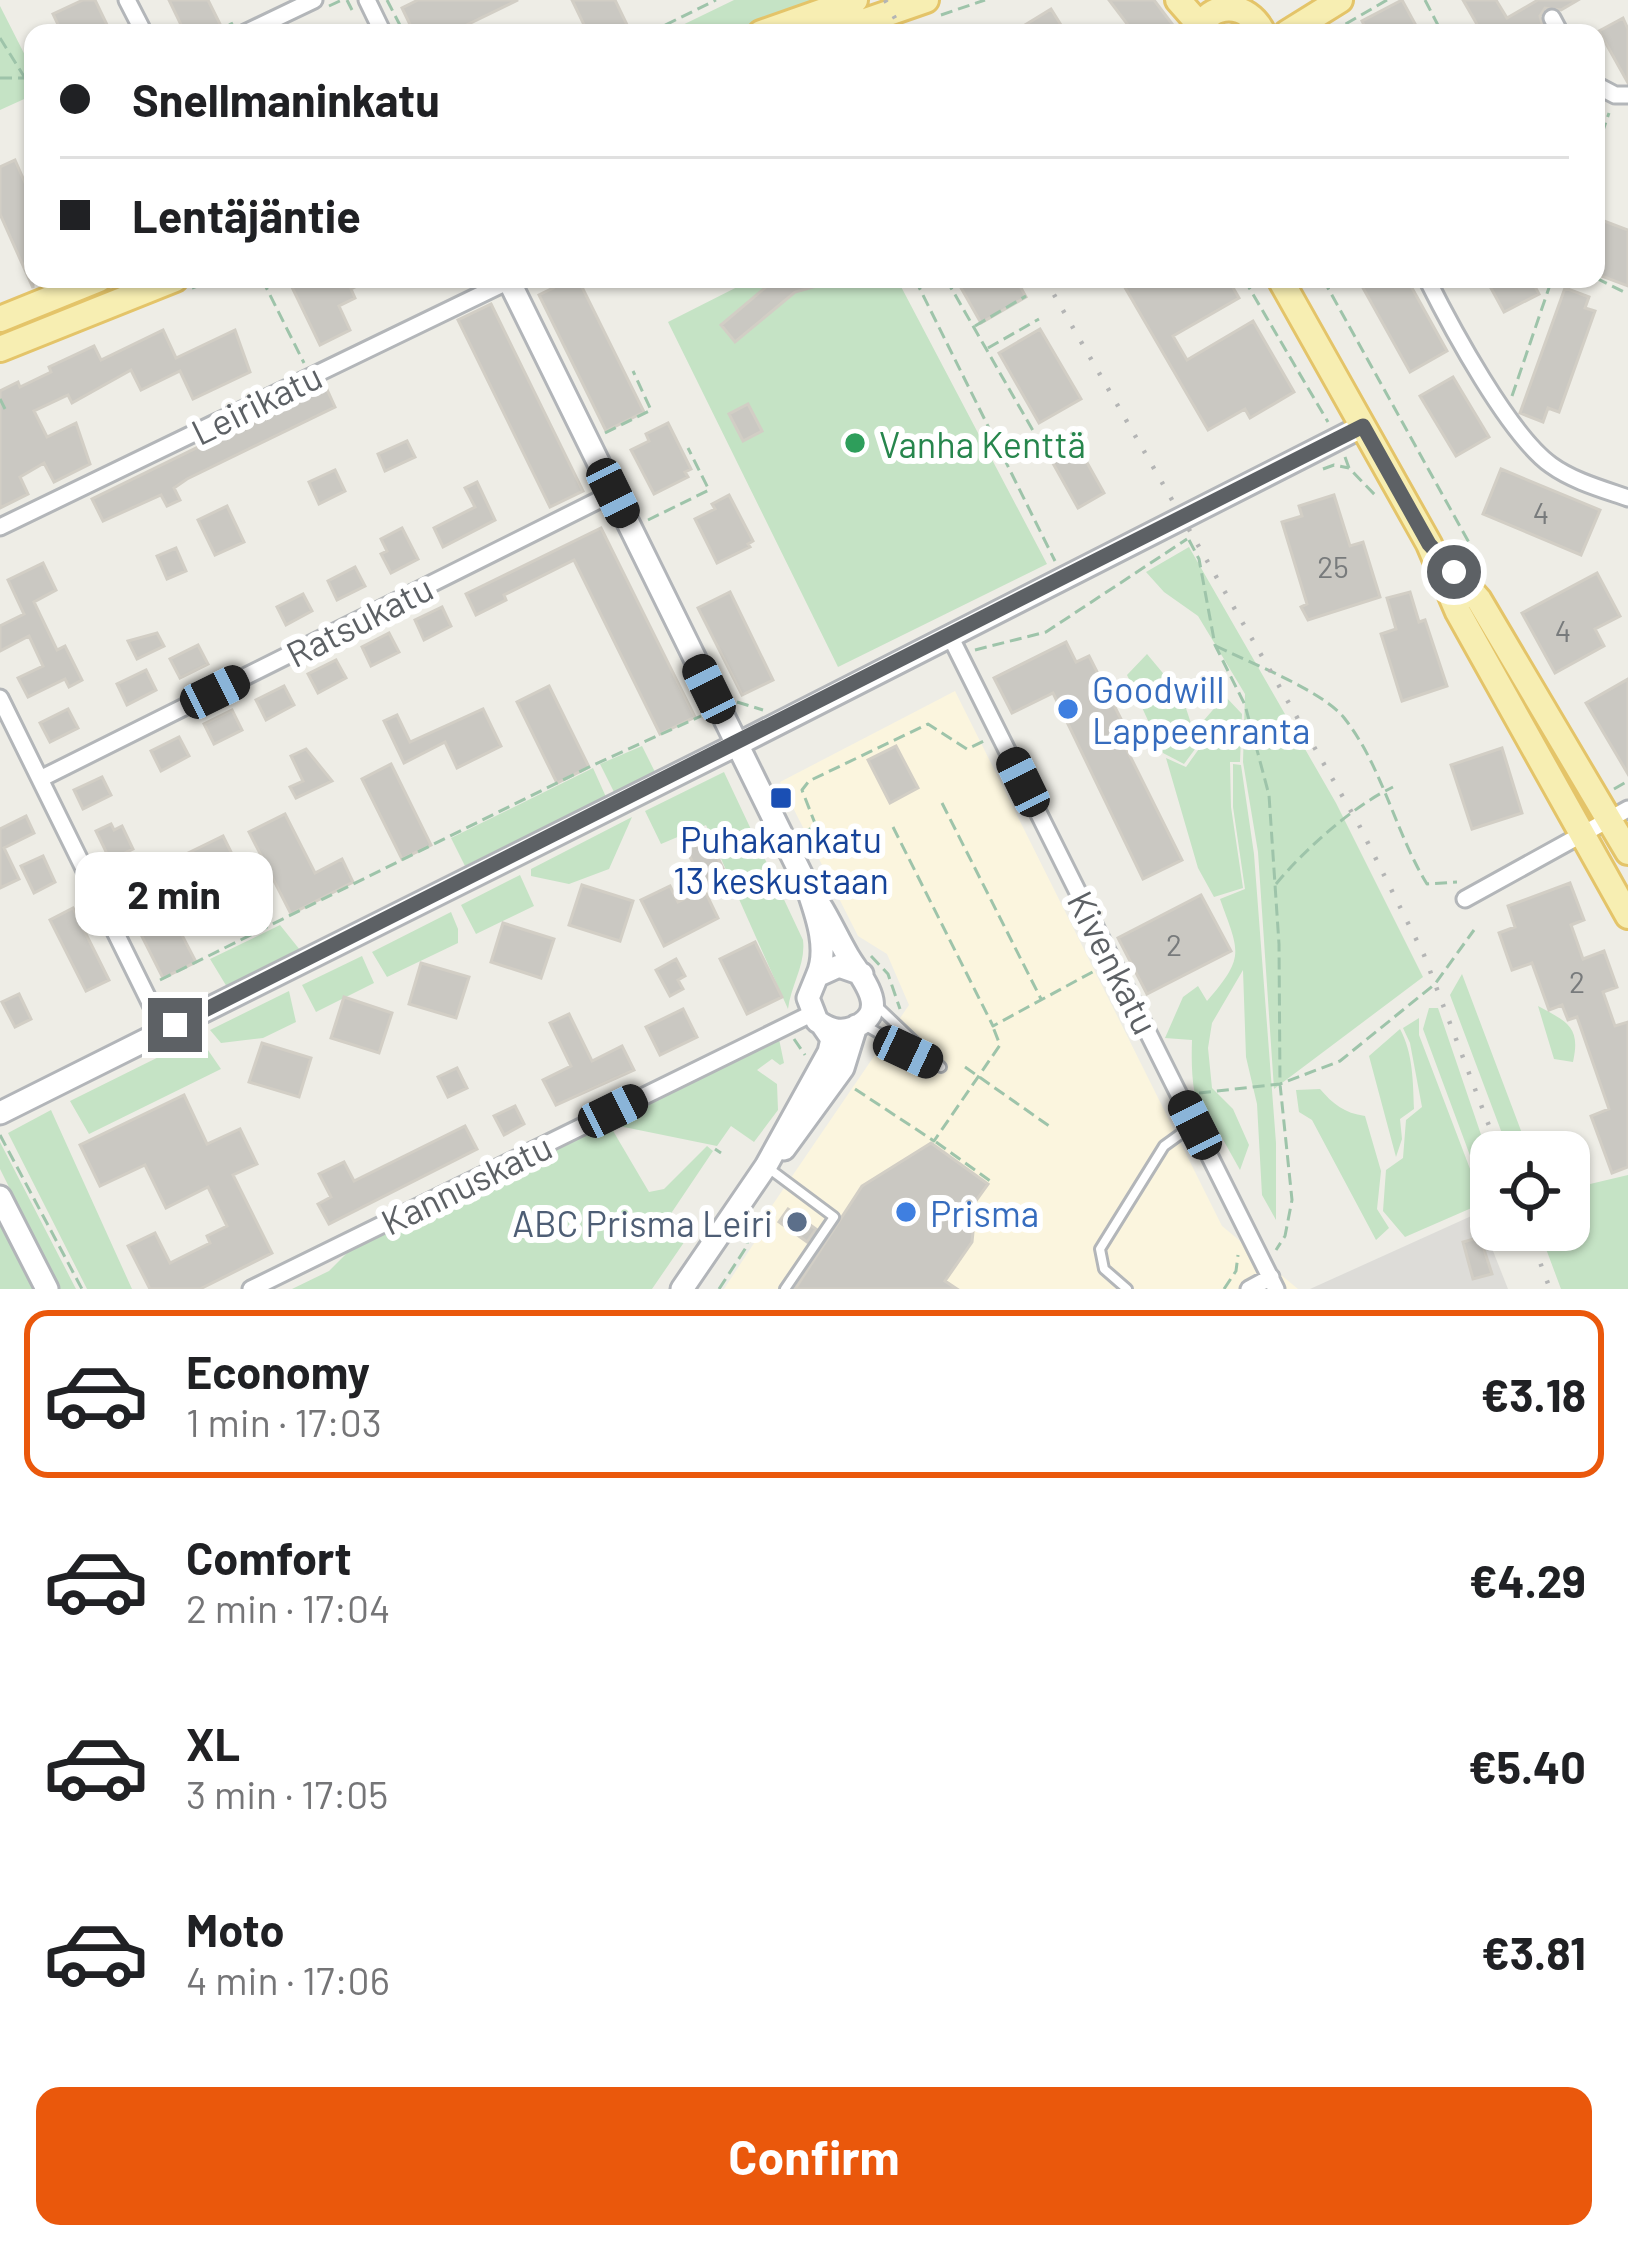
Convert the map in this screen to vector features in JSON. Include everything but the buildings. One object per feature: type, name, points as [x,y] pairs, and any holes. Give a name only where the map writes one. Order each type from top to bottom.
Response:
[{"type":"main road","points":[[787,24],[855,0]]},
{"type":"main road","points":[[857,24],[926,0]]},
{"type":"main road","points":[[1301,24],[1340,0]]},
{"type":"main road","points":[[1201,24],[1224,4],[1250,14],[1257,24]]},
{"type":"main road","points":[[0,319],[77,288]]},
{"type":"main road","points":[[0,349],[152,288]]},
{"type":"main road","points":[[1285,288],[1429,544],[1458,612],[1628,916]]},
{"type":"main road","points":[[1429,544],[1479,600],[1623,826]]},
{"type":"street","points":[[264,24],[314,0]]},
{"type":"street","name":"Leirikatu","points":[[0,527],[494,288]]},
{"type":"street","points":[[514,288],[806,884],[873,997],[868,1016],[857,1026],[839,1031],[817,1020]]},
{"type":"street","points":[[1432,288],[1519,434],[1551,465],[1588,485],[1628,498]]},
{"type":"street","points":[[0,1113],[1363,426]]},
{"type":"street","name":"Ratsukatu","points":[[40,779],[613,493]]},
{"type":"street","name":"Kivenkatu","points":[[950,636],[1271,1278]]},
{"type":"street","points":[[0,698],[164,1031]]},
{"type":"street","points":[[1466,899],[1558,850],[1623,826]]},
{"type":"street","points":[[682,1289],[766,1166],[832,1039],[808,998],[822,964],[806,884]]},
{"type":"street","points":[[817,976],[839,965],[862,974]]},
{"type":"street","name":"Kannuskatu","points":[[250,1289],[790,1024],[817,1020]]},
{"type":"street","points":[[766,1166],[836,1080],[857,1026]]},
{"type":"street","points":[[0,1197],[47,1289]]},
{"type":"street","points":[[1249,1289],[1271,1278]]},
{"type":"lane","points":[[857,1026],[940,1067],[881,1013],[873,997]]},
{"type":"lane","points":[[1126,1289],[1104,1269],[1100,1250],[1164,1146],[1195,1125]]},
{"type":"lane","points":[[766,1166],[834,1217],[785,1289]]},
{"type":"path","points":[[667,24],[716,0]]},
{"type":"path","points":[[1346,24],[1387,0]]},
{"type":"path","points":[[0,38],[24,76]]},
{"type":"path","points":[[1605,132],[1622,95]]},
{"type":"path","points":[[266,288],[310,377]]},
{"type":"path","points":[[919,288],[1064,578]]},
{"type":"path","points":[[951,288],[1039,442]]},
{"type":"path","points":[[1249,288],[1349,468]]},
{"type":"path","points":[[1328,288],[1495,590]]},
{"type":"path","points":[[1512,396],[1549,288]]},
{"type":"path","points":[[974,327],[1026,296]]},
{"type":"path","points":[[986,349],[1039,319]]},
{"type":"path","points":[[598,436],[651,410],[632,370]]},
{"type":"path","points":[[0,399],[5,409]]},
{"type":"path","points":[[641,524],[709,490],[688,448]]},
{"type":"path","points":[[1188,538],[1199,559],[1215,646],[1245,705],[1269,795],[1280,1084],[1292,1200],[1271,1278]]},
{"type":"path","points":[[1215,646],[1331,706],[1345,718],[1384,791],[1404,847],[1427,884],[1457,882]]},
{"type":"path","points":[[731,700],[770,712]]},
{"type":"path","points":[[143,989],[703,716]]},
{"type":"path","points":[[799,835],[815,826],[803,797],[809,782],[928,724],[967,749],[986,740]]},
{"type":"path","points":[[1275,885],[1302,852],[1394,787]]},
{"type":"path","points":[[1613,789],[1623,826]]},
{"type":"path","points":[[942,803],[1041,999]]},
{"type":"path","points":[[893,827],[1000,1045],[934,1141]]},
{"type":"path","points":[[1180,1095],[1280,1084],[1340,1061],[1435,984],[1474,930]]},
{"type":"path","points":[[993,1026],[1100,968]]},
{"type":"path","points":[[790,1024],[800,1051],[824,1060]]},
{"type":"path","points":[[965,1067],[1052,1128]]},
{"type":"path","points":[[848,1084],[993,1183]]},
{"type":"path","points":[[1,1139],[82,1289]]},
{"type":"path","points":[[715,1149],[722,1153]]},
{"type":"shaded area","points":[[955,691],[1222,1226],[1298,1289],[724,1289],[762,1231],[758,1226],[909,1005],[887,954],[858,936],[780,782]]},
{"type":"shaded area","points":[[1470,1217],[1470,1251],[1493,1251],[1508,1289],[1310,1289]]},
{"type":"green space","points":[[734,0],[826,0],[756,24],[685,24]]},
{"type":"green space","points":[[0,6],[24,53],[24,99],[0,110]]},
{"type":"green space","name":"Vanha Kenttä","points":[[735,288],[902,288],[1047,564],[838,667],[668,322]]},
{"type":"green space","points":[[1189,547],[1336,803],[1423,977],[1274,1089],[1258,852],[1243,762],[1245,694],[1198,616],[1164,592],[1146,572]]},
{"type":"green space","points":[[1147,654],[1182,696],[1198,745],[1184,764],[1163,753],[1127,675]]},
{"type":"green space","points":[[1225,696],[1242,714],[1240,762],[1230,762],[1231,807],[1243,888],[1214,897],[1198,868],[1166,758],[1186,767],[1201,746],[1198,727]]},
{"type":"green space","points":[[642,746],[655,772],[614,792],[600,764]]},
{"type":"green space","points":[[1233,764],[1241,765],[1254,854],[1276,1143],[1276,1220],[1262,1195],[1257,1104],[1246,1057],[1243,970],[1212,1023],[1208,1048],[1212,1088],[1233,1109],[1249,1145],[1240,1170],[1216,1127],[1207,1129],[1198,1108],[1192,1040],[1165,1038],[1183,997],[1198,986],[1207,1001],[1233,963],[1235,943],[1220,899],[1245,889],[1233,807]]},
{"type":"green space","points":[[593,768],[606,797],[465,866],[451,838]]},
{"type":"green space","points":[[724,772],[803,940],[788,1009],[706,825],[661,844],[645,811]]},
{"type":"green space","points":[[632,817],[609,869],[569,884],[531,876],[531,869]]},
{"type":"green space","points":[[520,875],[534,906],[476,934],[461,905]]},
{"type":"green space","points":[[451,912],[458,943],[387,977],[372,952]]},
{"type":"green space","points":[[280,925],[300,950],[227,987],[210,959]]},
{"type":"green space","points":[[362,956],[374,983],[316,1012],[302,985]]},
{"type":"green space","points":[[1462,974],[1521,1131],[1501,1131],[1450,995]]},
{"type":"green space","points":[[289,991],[296,1022],[263,1038],[221,1043],[210,1030]]},
{"type":"green space","points":[[1538,1006],[1569,1026],[1575,1040],[1573,1062],[1554,1059]]},
{"type":"green space","points":[[1429,1008],[1438,1008],[1480,1131],[1470,1131],[1470,1155],[1423,1029]]},
{"type":"green space","points":[[1419,1018],[1419,1035],[1470,1169],[1470,1209],[1405,1237],[1383,1211],[1386,1170],[1403,1158],[1406,1120],[1422,1107],[1403,1028]]},
{"type":"green space","points":[[1400,1029],[1410,1057],[1414,1109],[1400,1119],[1402,1139],[1396,1157],[1369,1056]]},
{"type":"green space","points":[[199,1037],[221,1069],[89,1134],[70,1101]]},
{"type":"green space","points":[[779,1039],[784,1063],[772,1059],[757,1070],[777,1084],[778,1110],[754,1142],[731,1126],[717,1146],[619,1126],[616,1120]]},
{"type":"green space","points":[[1320,1089],[1340,1107],[1365,1116],[1381,1171],[1377,1209],[1389,1228],[1376,1240],[1312,1120],[1299,1112],[1296,1090]]},
{"type":"green space","points":[[51,1110],[132,1289],[87,1289],[8,1133]]},
{"type":"green space","points":[[609,1124],[649,1192],[664,1189],[707,1146],[713,1151],[672,1212],[673,1221],[689,1235],[652,1289],[292,1289],[329,1271],[349,1251]]},
{"type":"green space","points":[[0,1142],[76,1289],[60,1289],[0,1169]]},
{"type":"green space","points":[[1628,1175],[1628,1289],[1561,1289],[1547,1251],[1590,1251],[1590,1184]]},
{"type":"green space","points":[[0,1225],[33,1289],[0,1289]]},
{"type":"railway","points":[[885,0],[898,24]]},
{"type":"railway","points":[[1050,288],[1359,825],[1424,955],[1491,1131]]},
{"type":"railway","points":[[1536,1251],[1550,1289]]},
{"type":"place","name":"Vanha Kenttä","points":[[855,443]]},
{"type":"place","name":"Goodwill Lappeenranta","points":[[1068,709]]},
{"type":"place","name":"Puhakankatu 13 keskustaan","points":[[781,798]]},
{"type":"place","name":"Prisma","points":[[906,1212]]},
{"type":"place","name":"ABC Prisma Leiri","points":[[797,1222]]},
{"type":"route","points":[[175,1025],[1363,426],[1429,544],[1454,572]]}]
